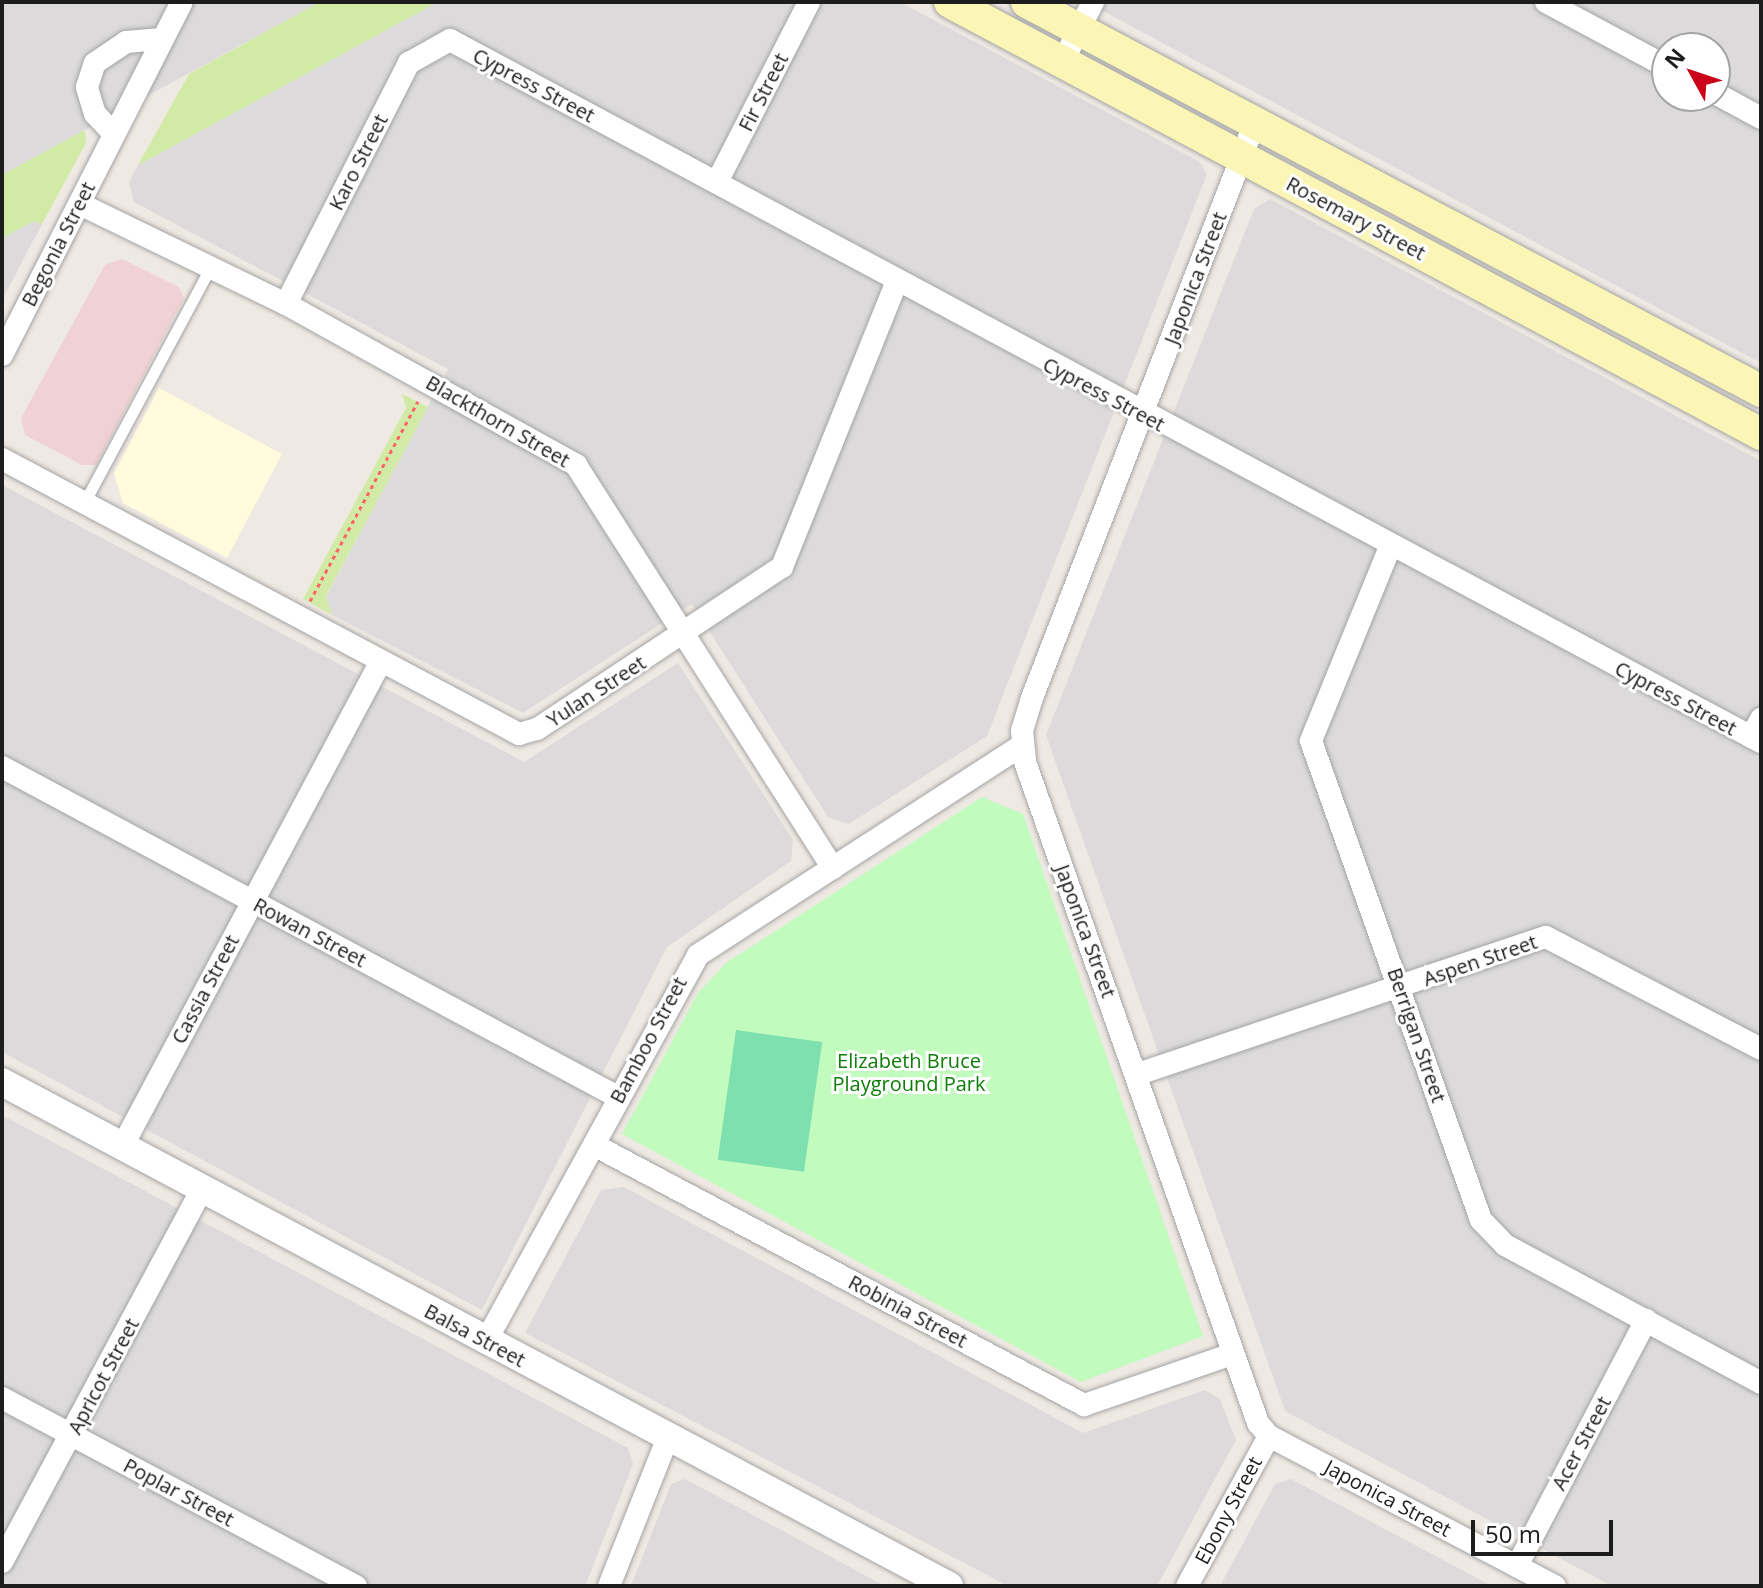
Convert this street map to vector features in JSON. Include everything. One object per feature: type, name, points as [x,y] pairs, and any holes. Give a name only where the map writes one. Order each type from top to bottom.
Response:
[{"type":"main road","name":"Rosemary Street","points":[[950,2],[1761,434]]},
{"type":"main road","name":"Rosemary Street","points":[[1027,2],[1086,16],[1254,125],[1761,391]]},
{"type":"street","name":"Begonia Street","points":[[2,355],[182,2]]},
{"type":"street","name":"Fir Street","points":[[717,182],[809,2]]},
{"type":"street","points":[[1546,2],[1651,58]]},
{"type":"street","points":[[1063,61],[1086,16]]},
{"type":"street","points":[[113,133],[95,114],[87,87],[95,63],[126,42],[162,39]]},
{"type":"street","name":"Cypress Street","points":[[450,40],[1390,547],[1758,733]]},
{"type":"street","name":"Karo Street","points":[[286,304],[409,63],[450,40]]},
{"type":"street","points":[[1731,102],[1761,118]]},
{"type":"street","name":"Japonica Street","points":[[1254,125],[1032,698],[1022,745],[1138,1074],[1232,1354],[1269,1436],[1555,1586]]},
{"type":"street","name":"Blackthorn Street","points":[[80,204],[209,270],[286,304],[576,465],[682,636],[833,868]]},
{"type":"street","name":"Yulan Street","points":[[2,459],[298,622],[519,734],[682,636],[772,576],[789,556],[896,283]]},
{"type":"street","name":"Berrigan Street","points":[[1390,547],[1311,741],[1481,1220],[1505,1245],[1761,1383]]},
{"type":"street","name":"Cassia Street","points":[[122,1147],[380,663]]},
{"type":"street","name":"Bamboo Street","points":[[486,1341],[698,955],[1022,745]]},
{"type":"street","name":"Rowan Street","points":[[2,767],[618,1097]]},
{"type":"street","name":"Aspen Street","points":[[1138,1074],[1546,937],[1761,1049]]},
{"type":"street","name":"Balsa Street","points":[[2,1082],[949,1586]]},
{"type":"street","name":"Robinia Street","points":[[594,1145],[1084,1405],[1232,1354]]},
{"type":"street","name":"Apricot Street","points":[[2,1562],[202,1189]]},
{"type":"street","name":"Acer Street","points":[[1517,1566],[1646,1320]]},
{"type":"street","name":"Poplar Street","points":[[2,1398],[356,1586]]},
{"type":"street","name":"Ebony Street","points":[[1187,1586],[1269,1436]]},
{"type":"street","points":[[609,1586],[668,1437]]},
{"type":"lane","points":[[84,504],[209,270]]},
{"type":"path","points":[[298,622],[429,381]]},
{"type":"shaded area","points":[[2,2],[320,2],[2,175]]},
{"type":"shaded area","points":[[438,2],[900,2],[1200,162],[1207,174],[987,736],[849,824],[828,817],[692,604],[523,713],[332,615],[326,597],[448,369],[134,202],[129,182],[138,165]]},
{"type":"shaded area","points":[[1086,2],[1761,2],[1761,363]]},
{"type":"shaded area","points":[[1270,199],[1761,461],[1761,1586],[1612,1586],[1285,1411],[1046,735],[1254,209]]},
{"type":"shaded area","points":[[34,221],[42,224],[2,300],[2,238]]},
{"type":"shaded area","points":[[122,259],[179,287],[184,298],[96,465],[82,465],[25,435],[21,418],[105,265]]},
{"type":"shaded area","points":[[159,388],[282,454],[227,558],[123,503],[114,473]]},
{"type":"shaded area","points":[[2,485],[524,762],[678,663],[793,840],[791,861],[667,947],[482,1310],[2,1052]]},
{"type":"shaded area","points":[[2,1115],[628,1448],[633,1464],[585,1586],[2,1586]]},
{"type":"shaded area","points":[[624,1187],[1083,1433],[1205,1390],[1220,1399],[1236,1440],[1157,1586],[1008,1586],[525,1333],[601,1190]]},
{"type":"shaded area","points":[[685,1479],[885,1586],[631,1586],[671,1484]]},
{"type":"shaded area","points":[[1291,1479],[1492,1586],[1220,1586],[1275,1484]]},
{"type":"green space","points":[[320,2],[438,2],[138,165],[189,74]]},
{"type":"green space","points":[[85,130],[86,143],[42,224],[34,221],[2,238],[2,175]]},
{"type":"green space","points":[[402,394],[428,407],[326,596],[332,615],[303,599],[406,408]]},
{"type":"green space","name":"Elizabeth Bruce Playground Park","points":[[982,797],[1023,814],[1203,1336],[1081,1382],[622,1134],[698,993],[726,963]]},
{"type":"green space","points":[[736,1030],[822,1042],[804,1172],[718,1160]]}]
